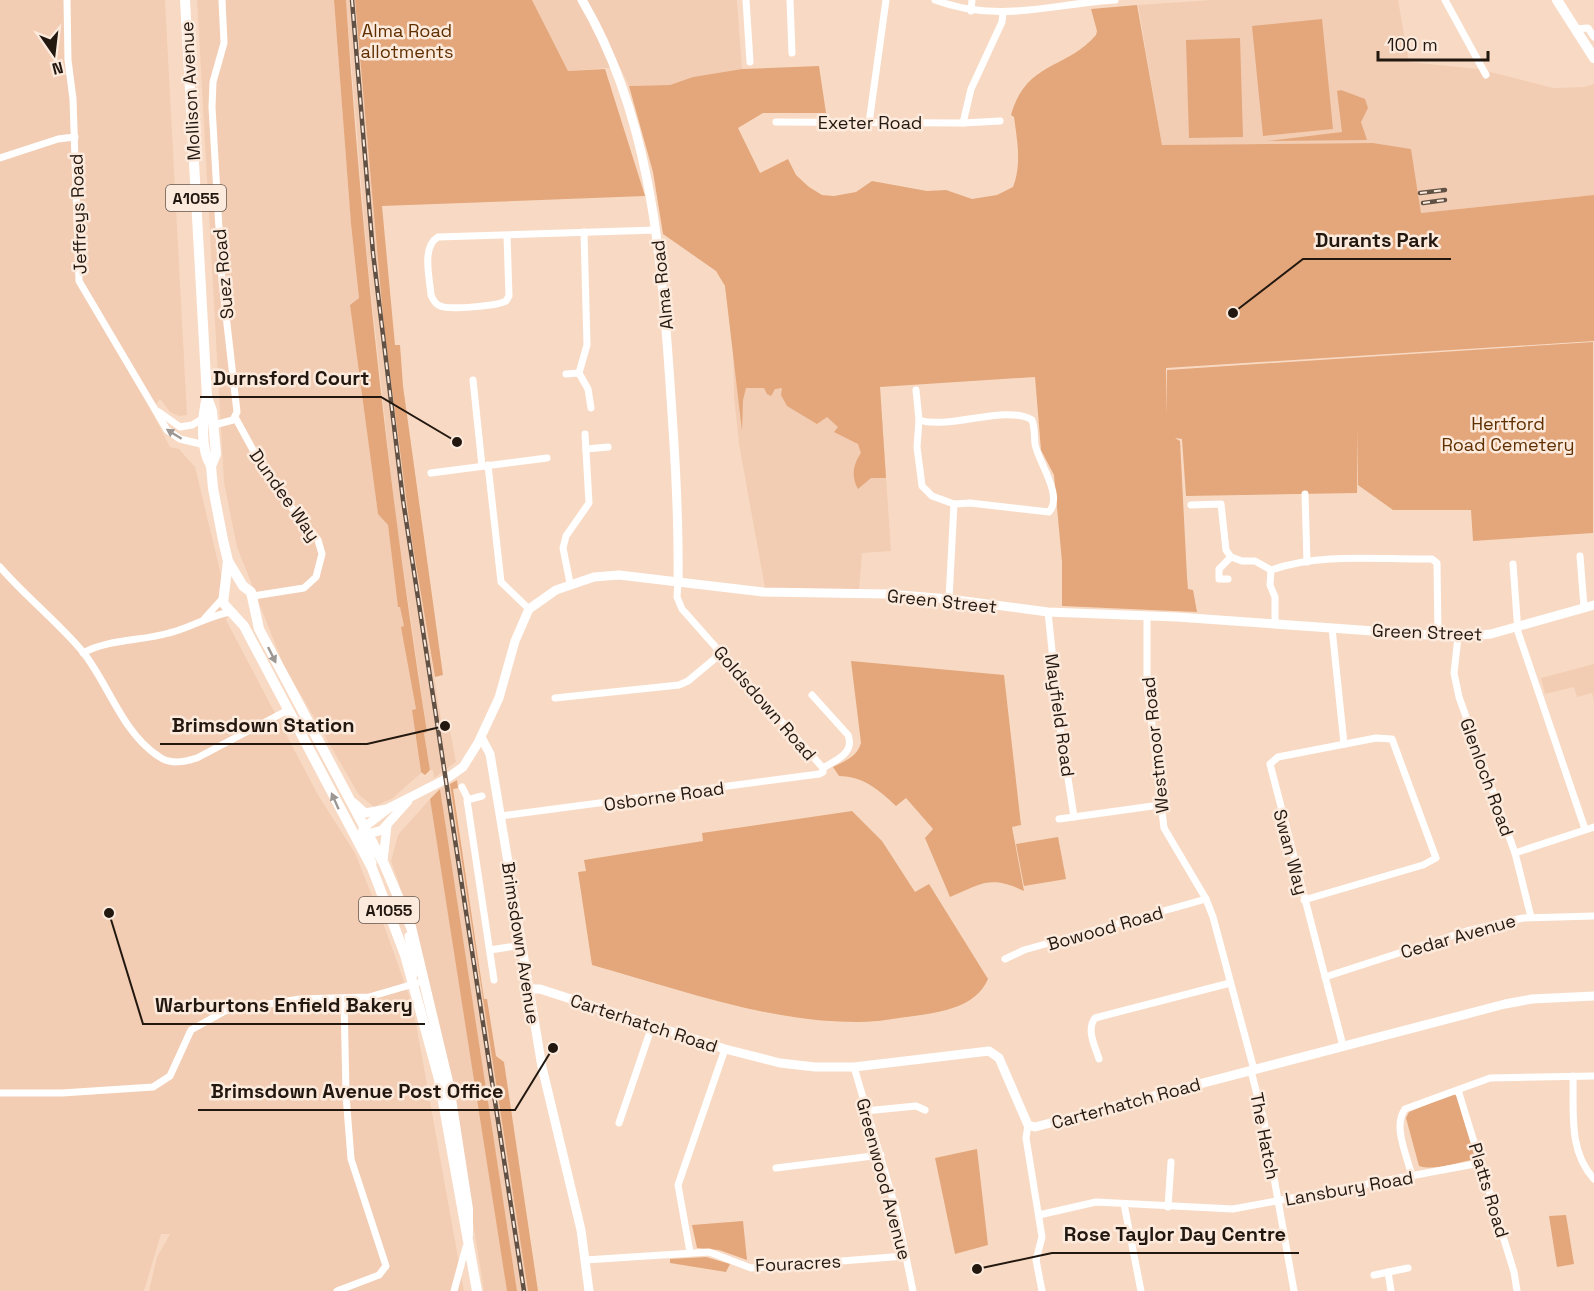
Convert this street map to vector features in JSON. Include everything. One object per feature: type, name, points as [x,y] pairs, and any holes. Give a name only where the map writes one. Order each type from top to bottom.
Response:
[{"type":"main road","name":"Mollison Avenue","points":[[185,0],[207,397],[214,425],[216,454],[212,466],[218,517],[228,561],[253,600],[259,629],[345,795],[362,834],[372,868],[405,955],[439,1079],[477,1291]]},
{"type":"main road","points":[[1557,0],[1594,58]]},
{"type":"main road","name":"Mollison Avenue","points":[[207,397],[204,417],[205,445],[206,457],[212,466]]},
{"type":"main road","name":"Mollison Avenue","points":[[228,561],[223,603],[244,626],[288,710],[362,834],[384,864],[404,909],[449,1086],[468,1209],[468,1235]]},
{"type":"main road","points":[[224,595],[233,586],[243,585]]},
{"type":"main road","points":[[232,613],[246,612],[253,600]]},
{"type":"street","name":"Jeffreys Road","points":[[67,0],[80,281],[166,430],[176,437],[205,445]]},
{"type":"street","name":"Suez Road","points":[[222,0],[224,43],[213,82],[212,107],[222,280],[237,400],[236,417]]},
{"type":"street","name":"Alma Road","points":[[582,0],[616,66],[640,146],[652,198],[663,284],[672,410],[678,583]]},
{"type":"street","points":[[746,0],[750,62]]},
{"type":"street","points":[[790,0],[792,53]]},
{"type":"street","points":[[869,123],[886,0]]},
{"type":"street","points":[[935,0],[971,12],[1003,13],[1073,3],[1115,0]]},
{"type":"street","points":[[971,12],[972,0]]},
{"type":"street","points":[[1445,0],[1486,75]]},
{"type":"street","points":[[963,123],[971,89],[1002,22],[1003,13]]},
{"type":"street","points":[[1575,29],[1588,28],[1594,37]]},
{"type":"street","name":"Exeter Road","points":[[777,122],[963,123],[1000,121]]},
{"type":"street","points":[[0,158],[58,139],[75,137]]},
{"type":"street","points":[[507,235],[509,296],[506,301],[495,304],[446,307],[434,302],[431,296],[428,250],[433,240],[438,237],[656,230]]},
{"type":"street","points":[[584,232],[587,345],[579,373],[588,389],[591,408]]},
{"type":"street","points":[[566,374],[579,373]]},
{"type":"street","points":[[345,795],[365,813],[389,808],[459,770],[481,737],[500,698],[515,641],[529,609],[501,582],[472,380]]},
{"type":"street","points":[[916,390],[922,486],[932,496],[954,504],[970,503],[1049,512],[1053,505],[1050,478],[1037,450],[1032,420],[1009,416],[941,422],[919,420]]},
{"type":"street","name":"Jeffreys Road","points":[[154,409],[180,427],[192,425],[204,417]]},
{"type":"street","points":[[214,425],[236,417]]},
{"type":"street","name":"Dundee Way","points":[[236,417],[270,481],[318,540],[322,554],[316,577],[304,588],[253,600]]},
{"type":"street","points":[[570,583],[563,548],[566,536],[590,503],[585,434]]},
{"type":"street","points":[[586,449],[608,447]]},
{"type":"street","points":[[431,473],[547,458]]},
{"type":"street","points":[[1305,494],[1307,562]]},
{"type":"street","points":[[949,599],[954,504]]},
{"type":"street","points":[[1191,505],[1221,504],[1226,550],[1231,557],[1242,561],[1255,561],[1271,570],[1307,562],[1436,560],[1438,635]]},
{"type":"street","points":[[1580,556],[1584,607]]},
{"type":"street","points":[[1228,579],[1219,579],[1219,569],[1231,557]]},
{"type":"street","points":[[1514,564],[1517,626],[1585,829]]},
{"type":"street","points":[[0,567],[83,653],[126,722],[150,750],[167,761],[181,763],[197,758],[288,710]]},
{"type":"street","points":[[1271,570],[1270,585],[1275,597],[1275,624]]},
{"type":"street","name":"Green Street","points":[[529,609],[570,583],[594,577],[619,575],[763,592],[888,594],[949,599],[1048,612],[1147,616],[1458,637],[1491,634],[1594,605]]},
{"type":"street","name":"Goldsdown Road","points":[[678,583],[677,597],[682,609],[823,768],[848,751],[851,741],[812,695]]},
{"type":"street","points":[[205,618],[224,595]]},
{"type":"street","name":"Mayfield Road","points":[[1048,612],[1060,727],[1074,817]]},
{"type":"street","points":[[83,653],[106,645],[174,632],[205,618],[232,613]]},
{"type":"street","name":"Westmoor Road","points":[[1147,616],[1147,683],[1164,828],[1206,899],[1253,1066],[1251,1071]]},
{"type":"street","points":[[1332,628],[1344,744]]},
{"type":"street","name":"Glenloch Road","points":[[1458,637],[1454,673],[1459,697],[1515,854],[1531,917]]},
{"type":"street","points":[[555,698],[679,685],[688,681],[718,656],[724,655]]},
{"type":"street","name":"Brimsdown Avenue","points":[[481,737],[490,754],[542,1067],[579,1222],[589,1291]]},
{"type":"street","name":"Swan Way","points":[[1304,900],[1423,865],[1436,858],[1395,744],[1387,737],[1278,757],[1270,764],[1304,900],[1343,1046]]},
{"type":"street","name":"Osborne Road","points":[[500,816],[819,774],[823,772],[823,768]]},
{"type":"street","points":[[462,787],[468,799],[495,980]]},
{"type":"street","points":[[468,799],[482,796]]},
{"type":"street","points":[[384,864],[383,849],[387,825],[409,798]]},
{"type":"street","points":[[1059,819],[1160,805]]},
{"type":"street","points":[[362,834],[389,808]]},
{"type":"street","points":[[362,834],[387,825]]},
{"type":"street","points":[[1515,854],[1594,827]]},
{"type":"street","name":"Bowood Road","points":[[1005,959],[1024,950],[1206,899]]},
{"type":"street","name":"Mollison Avenue","points":[[404,909],[414,969],[412,983]]},
{"type":"street","name":"Cedar Avenue","points":[[1325,977],[1467,931],[1531,917],[1594,916]]},
{"type":"street","points":[[490,950],[522,945]]},
{"type":"street","points":[[1099,1059],[1090,1026],[1095,1018],[1230,982]]},
{"type":"street","points":[[0,1093],[62,1093],[153,1087],[170,1076],[191,1030],[216,1014],[243,1006],[300,999],[369,998],[412,983],[424,985]]},
{"type":"street","name":"Carterhatch Road","points":[[528,989],[540,989],[725,1049],[780,1063],[815,1067],[854,1067],[993,1052],[999,1058],[1028,1125],[1035,1127],[1505,1004],[1540,998],[1594,996]]},
{"type":"street","points":[[337,1291],[379,1275],[386,1266],[351,1159],[345,1095],[344,998]]},
{"type":"street","points":[[620,1123],[652,1026]]},
{"type":"street","points":[[690,1252],[678,1185],[725,1049]]},
{"type":"street","name":"Greenwood Avenue","points":[[854,1067],[865,1111],[880,1155],[913,1291]]},
{"type":"street","name":"The Hatch","points":[[1251,1071],[1264,1121],[1294,1291]]},
{"type":"street","points":[[1573,1076],[1575,1144],[1582,1163],[1594,1179]]},
{"type":"street","points":[[1412,1177],[1399,1125],[1400,1116],[1405,1109],[1499,1077],[1594,1076]]},
{"type":"street","name":"Platts Road","points":[[1458,1090],[1517,1291]]},
{"type":"street","points":[[865,1111],[916,1106],[925,1110]]},
{"type":"street","points":[[1028,1125],[1026,1138],[1042,1237],[1036,1260],[1042,1291]]},
{"type":"street","points":[[776,1168],[880,1155]]},
{"type":"street","points":[[1168,1207],[1172,1162]]},
{"type":"street","name":"Lansbury Road","points":[[1038,1215],[1095,1202],[1220,1210],[1480,1163]]},
{"type":"street","points":[[1124,1204],[1142,1291]]},
{"type":"street","points":[[454,1291],[463,1266],[468,1235]]},
{"type":"street","name":"Fouracres","points":[[585,1260],[710,1252],[751,1268],[905,1256]]},
{"type":"street","points":[[1374,1275],[1408,1268]]},
{"type":"street","points":[[1388,1272],[1390,1291]]},
{"type":"shaded area","points":[[0,0],[165,0],[187,415],[179,416],[170,412],[160,399],[151,410],[170,447],[179,449],[195,467],[230,612],[226,620],[318,795],[355,853],[411,1001],[464,1291],[149,1291],[157,1257],[170,1234],[161,1234],[144,1291],[0,1291]]},
{"type":"shaded area","points":[[197,0],[334,0],[359,298],[350,305],[378,514],[388,525],[398,606],[400,606],[404,626],[416,709],[412,710],[421,773],[393,798],[374,807],[359,795],[283,664],[237,547],[224,483]]},
{"type":"shaded area","points":[[346,0],[355,0],[384,328],[411,535],[441,720],[448,719],[456,762],[434,778],[433,770],[430,770],[424,732],[427,731],[395,512],[367,256]]},
{"type":"shaded area","points":[[532,0],[737,0],[742,69],[693,77],[670,85],[629,86],[620,67],[568,71]]},
{"type":"shaded area","points":[[1213,0],[1398,0],[1409,62],[1479,69],[1482,76],[1491,72],[1553,88],[1584,87],[1594,84],[1594,195],[1421,213],[1411,149],[1373,143],[1162,145],[1138,5]]},
{"type":"shaded area","points":[[725,286],[880,387],[891,551],[862,553],[859,590],[765,588],[739,444],[734,397],[733,344]]},
{"type":"shaded area","points":[[1594,664],[1594,701],[1592,693],[1577,697],[1574,687],[1545,694],[1541,678]]},
{"type":"shaded area","points":[[450,784],[528,1291],[517,1291],[453,883],[440,789]]},
{"type":"shaded area","points":[[430,799],[507,1291],[484,1291],[464,1168],[418,938],[391,861],[398,835]]},
{"type":"green space","points":[[334,0],[346,0],[360,185],[378,369],[413,642],[427,732],[424,733],[430,770],[425,775],[421,772],[412,710],[416,709],[401,627],[404,626],[400,607],[398,607],[388,525],[378,514],[350,305],[359,298]]},
{"type":"green space","name":"Alma Road allotments","points":[[355,0],[532,0],[568,71],[605,69],[645,196],[382,206],[395,345],[400,345],[403,386],[443,675],[435,677],[411,535],[384,328]]},
{"type":"green space","name":"Hertford Road Cemetery","points":[[1137,5],[1162,145],[1373,143],[1411,149],[1421,213],[1594,195],[1594,341],[1166,368],[1166,416],[1167,370],[1593,342],[1593,533],[1473,541],[1471,510],[1393,510],[1358,485],[1358,427],[1357,493],[1186,496],[1182,439],[1175,438],[1180,441],[1188,589],[1193,590],[1197,612],[1062,606],[1062,562],[1054,475],[1041,450],[1035,377],[880,387],[886,478],[871,478],[858,489],[854,475],[856,462],[861,453],[858,444],[834,432],[838,427],[827,417],[817,424],[787,406],[781,395],[782,388],[775,389],[771,396],[764,388],[746,388],[743,400],[742,431],[725,286],[716,271],[663,234],[653,172],[629,86],[670,85],[693,77],[742,69],[819,66],[826,113],[763,113],[738,128],[760,173],[788,159],[796,175],[822,195],[834,196],[856,192],[872,181],[927,191],[946,190],[972,199],[997,195],[1013,187],[1018,152],[1014,117],[1011,115],[1026,85],[1037,75],[1072,55],[1096,35],[1091,9]]},
{"type":"green space","points":[[1322,19],[1333,129],[1263,136],[1252,26]]},
{"type":"green space","points":[[1240,38],[1243,137],[1189,138],[1186,40]]},
{"type":"green space","points":[[1341,90],[1365,99],[1368,108],[1361,122],[1367,140],[1267,141],[1342,132],[1337,91]]},
{"type":"green space","points":[[851,661],[1004,675],[1021,825],[1012,827],[1024,891],[995,882],[970,888],[950,897],[925,838],[933,829],[906,798],[896,806],[877,789],[863,781],[839,776],[833,767],[854,755],[861,743]]},
{"type":"green space","points":[[457,780],[458,788],[453,789],[484,999],[487,999],[496,1056],[504,1062],[538,1291],[528,1291],[450,784]]},
{"type":"green space","points":[[440,789],[517,1291],[507,1291],[430,799]]},
{"type":"green space","points":[[852,811],[882,841],[915,892],[929,884],[988,979],[983,988],[967,1002],[947,1010],[887,1020],[826,1021],[758,1011],[724,1003],[592,965],[578,872],[586,871],[584,860],[703,841],[702,833]]},
{"type":"green space","points":[[1058,837],[1066,879],[1024,886],[1016,844]]},
{"type":"green space","points":[[1453,1094],[1457,1096],[1475,1154],[1471,1160],[1451,1165],[1431,1168],[1419,1166],[1406,1118],[1409,1112]]},
{"type":"green space","points":[[977,1149],[988,1245],[955,1254],[935,1158]]},
{"type":"green space","points":[[1566,1215],[1574,1264],[1557,1267],[1549,1216]]},
{"type":"green space","points":[[743,1221],[747,1260],[719,1250],[697,1248],[692,1225]]},
{"type":"green space","points":[[706,1257],[730,1264],[726,1272],[670,1263],[670,1259]]},
{"type":"railway","points":[[352,0],[373,253],[403,500],[524,1291]]},
{"type":"railway","points":[[1420,193],[1445,190]]},
{"type":"railway","points":[[1423,203],[1445,200]]},
{"type":"place","name":"Durants Park","points":[[1233,313]]},
{"type":"place","name":"Durnsford Court","points":[[457,442]]},
{"type":"place","name":"Brimsdown Station","points":[[445,726]]},
{"type":"place","name":"Warburtons Enfield Bakery","points":[[109,913]]},
{"type":"place","name":"Brimsdown Avenue Post Office","points":[[553,1048]]},
{"type":"place","name":"Rose Taylor Day Centre","points":[[977,1269]]}]
